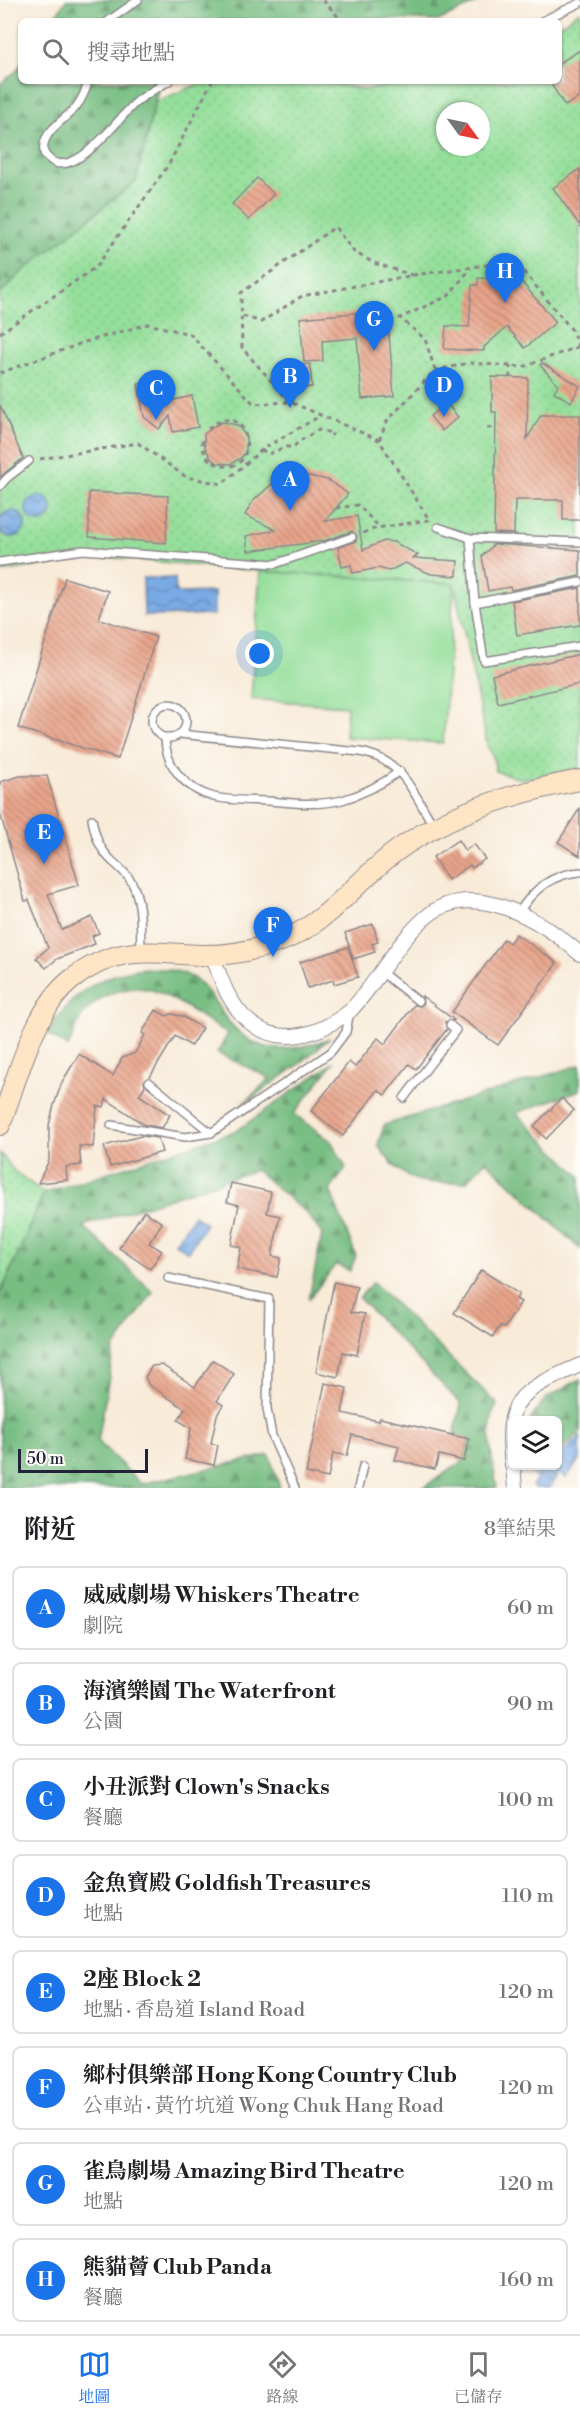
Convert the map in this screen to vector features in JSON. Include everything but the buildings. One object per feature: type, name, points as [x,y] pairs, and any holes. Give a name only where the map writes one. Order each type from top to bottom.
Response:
[{"type":"main road","points":[[0,1125],[35,1029],[54,997],[70,981],[90,967],[112,958],[141,951],[206,955],[269,944],[306,928],[395,852],[435,827],[472,809],[580,780]]},
{"type":"street","points":[[206,955],[234,1005],[249,1021],[268,1033],[284,1037],[304,1034],[327,1026],[350,1011],[417,925],[443,906],[474,901],[501,907],[552,933],[580,954]]},
{"type":"street","points":[[513,1416],[518,1404],[532,1388],[580,1365]]},
{"type":"street","points":[[513,1470],[515,1488]]},
{"type":"lane","points":[[112,18],[138,0]]},
{"type":"lane","points":[[548,18],[580,3]]},
{"type":"lane","points":[[87,84],[76,107],[57,123],[44,142],[44,153],[53,162],[62,165],[75,162],[91,149],[135,103],[164,84]]},
{"type":"lane","points":[[0,486],[29,461]]},
{"type":"lane","points":[[438,527],[470,538],[580,542]]},
{"type":"lane","points":[[0,562],[84,550],[275,564],[352,537]]},
{"type":"lane","points":[[470,538],[475,603],[484,662],[580,646]]},
{"type":"lane","points":[[475,603],[580,582]]},
{"type":"lane","points":[[179,734],[186,721],[184,714],[172,704],[158,707],[152,721],[158,734],[165,737],[179,734],[360,752],[382,758],[400,771],[435,827]]},
{"type":"lane","points":[[165,737],[167,758],[178,775],[194,788],[214,797],[309,804],[325,803],[364,792],[400,771]]},
{"type":"lane","points":[[92,819],[96,839],[104,852],[126,873],[135,890],[139,907],[141,951]]},
{"type":"lane","points":[[518,914],[529,897],[544,884],[566,874],[580,872]]},
{"type":"lane","points":[[381,972],[418,1001]]},
{"type":"lane","points":[[111,1125],[185,1137],[211,1133],[331,1052],[346,1032],[350,1011]]},
{"type":"lane","points":[[404,1098],[456,1030],[450,1025]]},
{"type":"lane","points":[[149,1082],[211,1133]]},
{"type":"lane","points":[[168,1278],[269,1299],[267,1409],[272,1436],[295,1488]]},
{"type":"lane","points":[[358,1488],[363,1466]]},
{"type":"path","points":[[323,0],[339,18]]},
{"type":"path","points":[[0,333],[96,267],[169,164],[210,84]]},
{"type":"path","points":[[414,275],[374,263],[354,252],[335,227],[241,293],[242,348],[290,402],[379,440],[429,520],[438,527]]},
{"type":"path","points":[[243,316],[261,322],[302,296],[414,275],[515,261],[572,330],[580,352]]},
{"type":"path","points":[[435,370],[425,339],[400,318],[448,296],[472,267]]},
{"type":"path","points":[[0,373],[85,342],[148,324],[190,334],[254,404],[290,402]]},
{"type":"path","points":[[379,440],[387,421],[435,370],[470,363],[523,368],[579,347]]},
{"type":"path","points":[[510,366],[510,378]]},
{"type":"path","points":[[29,461],[138,442],[186,477],[222,484],[261,450],[320,416]]},
{"type":"path","points":[[204,441],[202,442],[203,450],[212,463],[227,466],[242,460],[246,454],[248,440],[242,427],[236,422],[221,421],[214,423],[210,429]]},
{"type":"path","points":[[487,428],[496,427]]},
{"type":"path","points":[[261,450],[269,454],[285,447],[294,447],[298,441],[318,430],[333,433],[332,436]]},
{"type":"path","points":[[242,460],[246,464]]},
{"type":"path","points":[[336,508],[358,506],[380,528]]},
{"type":"path","points":[[352,537],[380,528],[429,520]]},
{"type":"green space","points":[[66,0],[483,0],[444,18],[54,18]]},
{"type":"green space","points":[[580,11],[580,768],[521,779],[496,771],[492,753],[488,748],[454,584],[260,571],[96,556],[0,572],[0,260],[47,239],[157,101],[199,84],[336,84],[366,90],[394,84],[562,84],[562,24]]},
{"type":"green space","points":[[18,68],[18,84],[163,84],[159,86],[136,181],[21,273],[0,294],[0,84]]},
{"type":"green space","points":[[260,571],[454,584],[443,743],[345,737],[347,706],[251,699]]},
{"type":"green space","points":[[144,968],[176,971],[193,978],[206,990],[234,1028],[258,1045],[285,1049],[314,1044],[330,1038],[301,1063],[241,1106],[270,1078],[217,1053],[228,1034],[160,993],[126,989],[104,997],[94,1004],[79,1021],[68,1047],[48,1034],[65,1008],[87,989],[113,975]]},
{"type":"green space","points":[[334,1062],[294,1114],[331,1141],[346,1168],[330,1190],[356,1256],[350,1271],[336,1264],[309,1299],[322,1234],[306,1213],[256,1170],[83,1226],[153,1292],[114,1348],[98,1441],[141,1484],[269,1455],[280,1488],[0,1488],[0,1295],[44,1193],[236,1131]]},
{"type":"green space","points":[[580,1065],[580,1090],[516,1113],[580,1176],[580,1249],[486,1161],[466,1182],[426,1182],[406,1175],[387,1158],[378,1145],[384,1125]]},
{"type":"green space","points":[[0,1153],[14,1171],[44,1193],[0,1295]]},
{"type":"green space","points":[[373,1282],[497,1404],[490,1435],[497,1488],[422,1488],[464,1461],[469,1439],[454,1435],[461,1404],[359,1298]]},
{"type":"green space","points":[[580,1379],[580,1433],[562,1449],[562,1416],[533,1416],[545,1399]]},
{"type":"water","points":[[39,496],[48,500],[52,509],[48,518],[39,522],[30,518],[26,509],[30,500]]},
{"type":"water","points":[[12,511],[21,515],[25,524],[21,533],[12,537],[3,533],[-1,524],[3,515]]},
{"type":"water","points":[[143,578],[175,578],[176,593],[214,592],[214,615],[144,616]]},
{"type":"water","points":[[194,1215],[206,1224],[188,1252],[175,1243]]},
{"type":"water","points":[[580,1437],[580,1459],[566,1478],[559,1473],[549,1488],[532,1486],[537,1478],[531,1473],[536,1470],[562,1470],[562,1453]]},
{"type":"place","name":"熊貓薈 Club Panda","points":[[505,303]]},
{"type":"place","name":"雀鳥劇場 Amazing Bird Theatre","points":[[374,351]]},
{"type":"place","name":"海濱樂園 The Waterfront","points":[[290,408]]},
{"type":"place","name":"金魚寶殿 Goldfish Treasures","points":[[444,417]]},
{"type":"place","name":"小丑派對 Clown's Snacks","points":[[156,420]]},
{"type":"place","name":"威威劇場 Whiskers Theatre","points":[[290,511]]},
{"type":"place","name":"2座 Block 2","points":[[44,864]]},
{"type":"place","name":"鄉村俱樂部 Hong Kong Country Club","points":[[273,957]]}]
